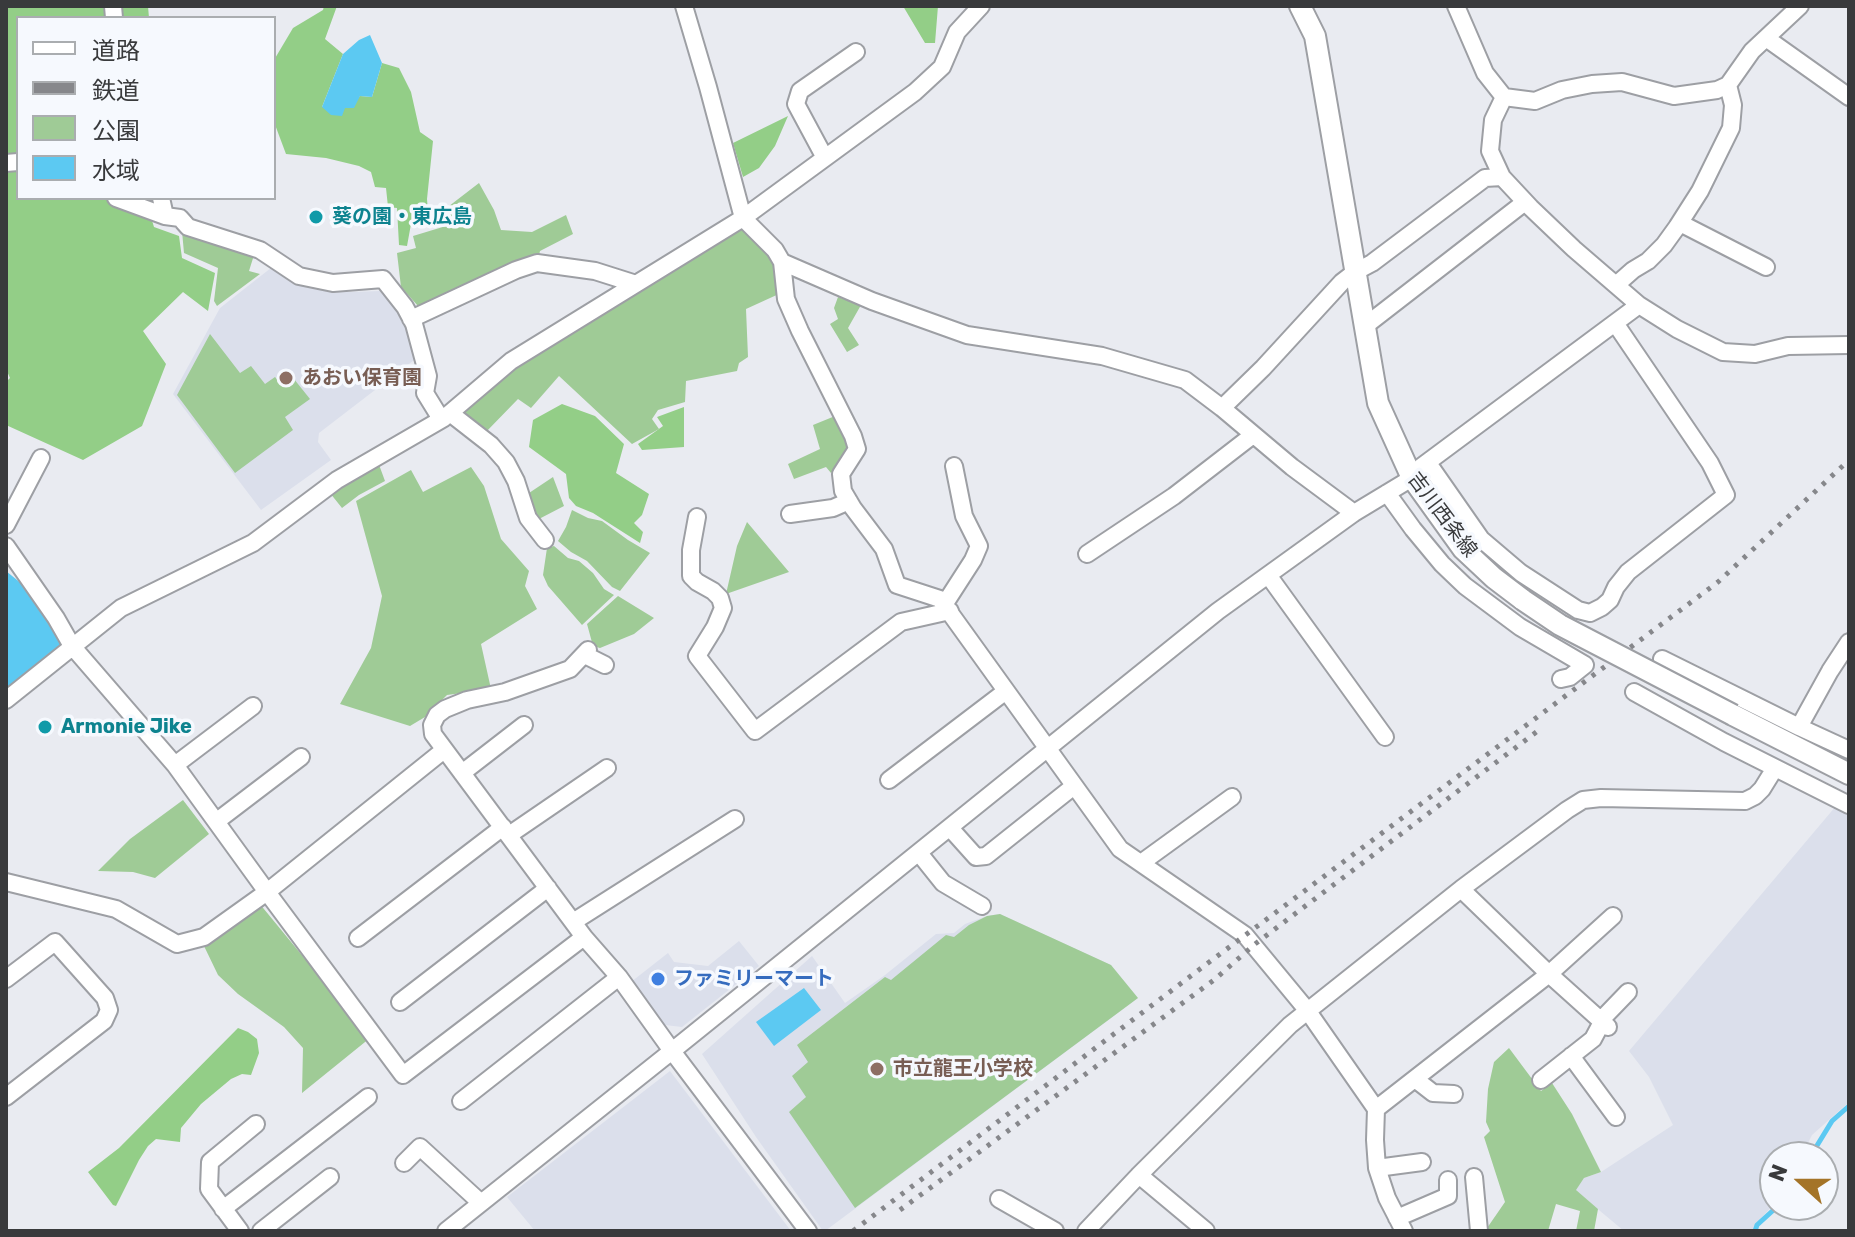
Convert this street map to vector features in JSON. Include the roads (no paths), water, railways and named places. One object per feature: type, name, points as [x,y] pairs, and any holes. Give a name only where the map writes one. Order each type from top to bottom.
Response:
[{"type":"main road","name":"吉川西条線","points":[[1300,6],[1315,36],[1378,403],[1412,478],[1463,549],[1523,600],[1560,625],[1849,774]]},
{"type":"street","points":[[684,6],[743,218],[775,250],[782,262],[786,299],[853,436],[857,449],[841,474],[843,491],[884,549],[897,585],[940,599],[1120,849],[1245,935],[1307,1010],[1376,1109],[1377,1168],[1400,1225],[1448,1196],[1448,1180]]},
{"type":"street","points":[[6,700],[121,608],[253,543],[337,480],[446,416],[511,361],[743,218],[915,92],[942,67],[957,32],[981,6]]},
{"type":"street","points":[[1456,6],[1485,73],[1504,97],[1535,101],[1562,90],[1592,84],[1622,82],[1674,96],[1705,93],[1728,85],[1752,51],[1800,6]]},
{"type":"street","points":[[1766,38],[1849,97]]},
{"type":"street","points":[[825,158],[796,104],[800,91],[856,52]]},
{"type":"street","points":[[1616,285],[1656,253],[1680,223],[1706,179],[1731,128],[1733,105],[1728,85]]},
{"type":"street","points":[[1504,97],[1493,120],[1490,151],[1502,177],[1574,249],[1639,305],[1723,352],[1755,354],[1788,346],[1849,345]]},
{"type":"street","points":[[1222,408],[1342,282],[1485,178],[1502,177]]},
{"type":"street","points":[[117,200],[180,218],[188,227],[260,250],[299,276],[333,283],[383,279],[411,319],[428,376],[425,393],[446,416],[491,445],[506,462],[528,518],[545,540]]},
{"type":"street","points":[[161,200],[165,216]]},
{"type":"street","points":[[1365,326],[1525,202]]},
{"type":"street","points":[[1680,223],[1766,267]]},
{"type":"street","points":[[782,262],[872,301],[967,335],[1102,356],[1185,380],[1354,513]]},
{"type":"street","points":[[411,319],[537,263],[595,271],[636,284]]},
{"type":"street","points":[[446,1231],[465,1225],[481,1203],[1218,611],[1354,513],[1412,478],[1639,305]]},
{"type":"street","points":[[1428,463],[1481,539],[1521,573],[1578,610],[1590,613],[1602,607],[1628,572],[1726,495],[1710,463],[1615,323]]},
{"type":"street","points":[[1087,554],[1174,496],[1253,435]]},
{"type":"street","points":[[6,525],[41,458]]},
{"type":"street","points":[[697,517],[691,550],[691,576],[720,598],[723,608],[697,656],[755,731],[901,622],[947,608],[979,546],[964,516],[954,466]]},
{"type":"street","points":[[1387,493],[1442,564],[1465,586],[1507,618],[1585,665],[1570,677],[1561,679]]},
{"type":"street","points":[[790,514],[833,508],[849,501]]},
{"type":"street","points":[[6,546],[72,646],[175,765],[403,1075],[584,937]]},
{"type":"street","points":[[1268,575],[1385,737]]},
{"type":"street","points":[[1562,652],[1584,611]]},
{"type":"street","points":[[1799,727],[1849,642]]},
{"type":"street","points":[[605,665],[586,653],[570,669],[505,692],[467,700],[437,715],[432,725],[433,734],[808,1231]]},
{"type":"street","points":[[1662,659],[1849,750]]},
{"type":"street","points":[[1677,716],[1697,676]]},
{"type":"street","points":[[889,780],[1006,691]]},
{"type":"street","points":[[1634,692],[1849,805]]},
{"type":"street","points":[[175,765],[253,706]]},
{"type":"street","points":[[462,773],[524,725]]},
{"type":"street","points":[[6,882],[116,909],[177,944],[204,937],[267,892],[444,750]]},
{"type":"street","points":[[217,821],[301,757]]},
{"type":"street","points":[[358,938],[506,831],[607,768]]},
{"type":"street","points":[[1086,1231],[1307,1010],[1567,810],[1583,800],[1601,798],[1745,801],[1762,789],[1775,768]]},
{"type":"street","points":[[950,828],[976,857],[986,856],[1074,786]]},
{"type":"street","points":[[1141,863],[1232,797]]},
{"type":"street","points":[[573,922],[735,819]]},
{"type":"street","points":[[919,853],[943,883],[982,906]]},
{"type":"street","points":[[400,1002],[548,888]]},
{"type":"street","points":[[1461,889],[1604,1023]]},
{"type":"street","points":[[1376,1109],[1549,974],[1613,916]]},
{"type":"street","points":[[6,979],[55,942],[105,998],[109,1010],[104,1021],[6,1097]]},
{"type":"street","points":[[461,1101],[619,977]]},
{"type":"street","points":[[1541,1080],[1593,1039],[1628,992]]},
{"type":"street","points":[[1571,1056],[1616,1117]]},
{"type":"street","points":[[1415,1079],[1433,1093],[1454,1094]]},
{"type":"street","points":[[223,1209],[368,1097]]},
{"type":"street","points":[[240,1231],[209,1189],[210,1162],[256,1124]]},
{"type":"street","points":[[404,1163],[420,1147],[481,1203]]},
{"type":"street","points":[[1377,1168],[1422,1162]]},
{"type":"street","points":[[1139,1175],[1206,1231]]},
{"type":"street","points":[[261,1231],[330,1177]]},
{"type":"street","points":[[1474,1177],[1479,1231]]},
{"type":"street","points":[[999,1199],[1055,1231]]},
{"type":"water","points":[[370,35],[382,63],[372,97],[360,96],[354,108],[345,108],[342,116],[331,115],[322,107],[343,54]]},
{"type":"water","points":[[6,571],[22,584],[52,626],[62,648],[6,688]]},
{"type":"water","points":[[804,988],[821,1010],[774,1046],[756,1022]]},
{"type":"waterway","points":[[1820,1141],[1832,1121],[1849,1106]]},
{"type":"waterway","points":[[1755,1231],[1761,1221]]},
{"type":"railway","points":[[853,1231],[1718,582],[1849,460]]},
{"type":"railway","points":[[900,1210],[1214,980],[1255,944],[1539,730]]},
{"type":"place","name":"葵の園・東広島","points":[[316,217]]},
{"type":"place","name":"あおい保育園","points":[[286,378]]},
{"type":"place","name":"Armonie Jike","points":[[45,727]]},
{"type":"place","name":"ファミリーマート","points":[[658,979]]},
{"type":"place","name":"市立龍王小学校","points":[[877,1069]]}]
